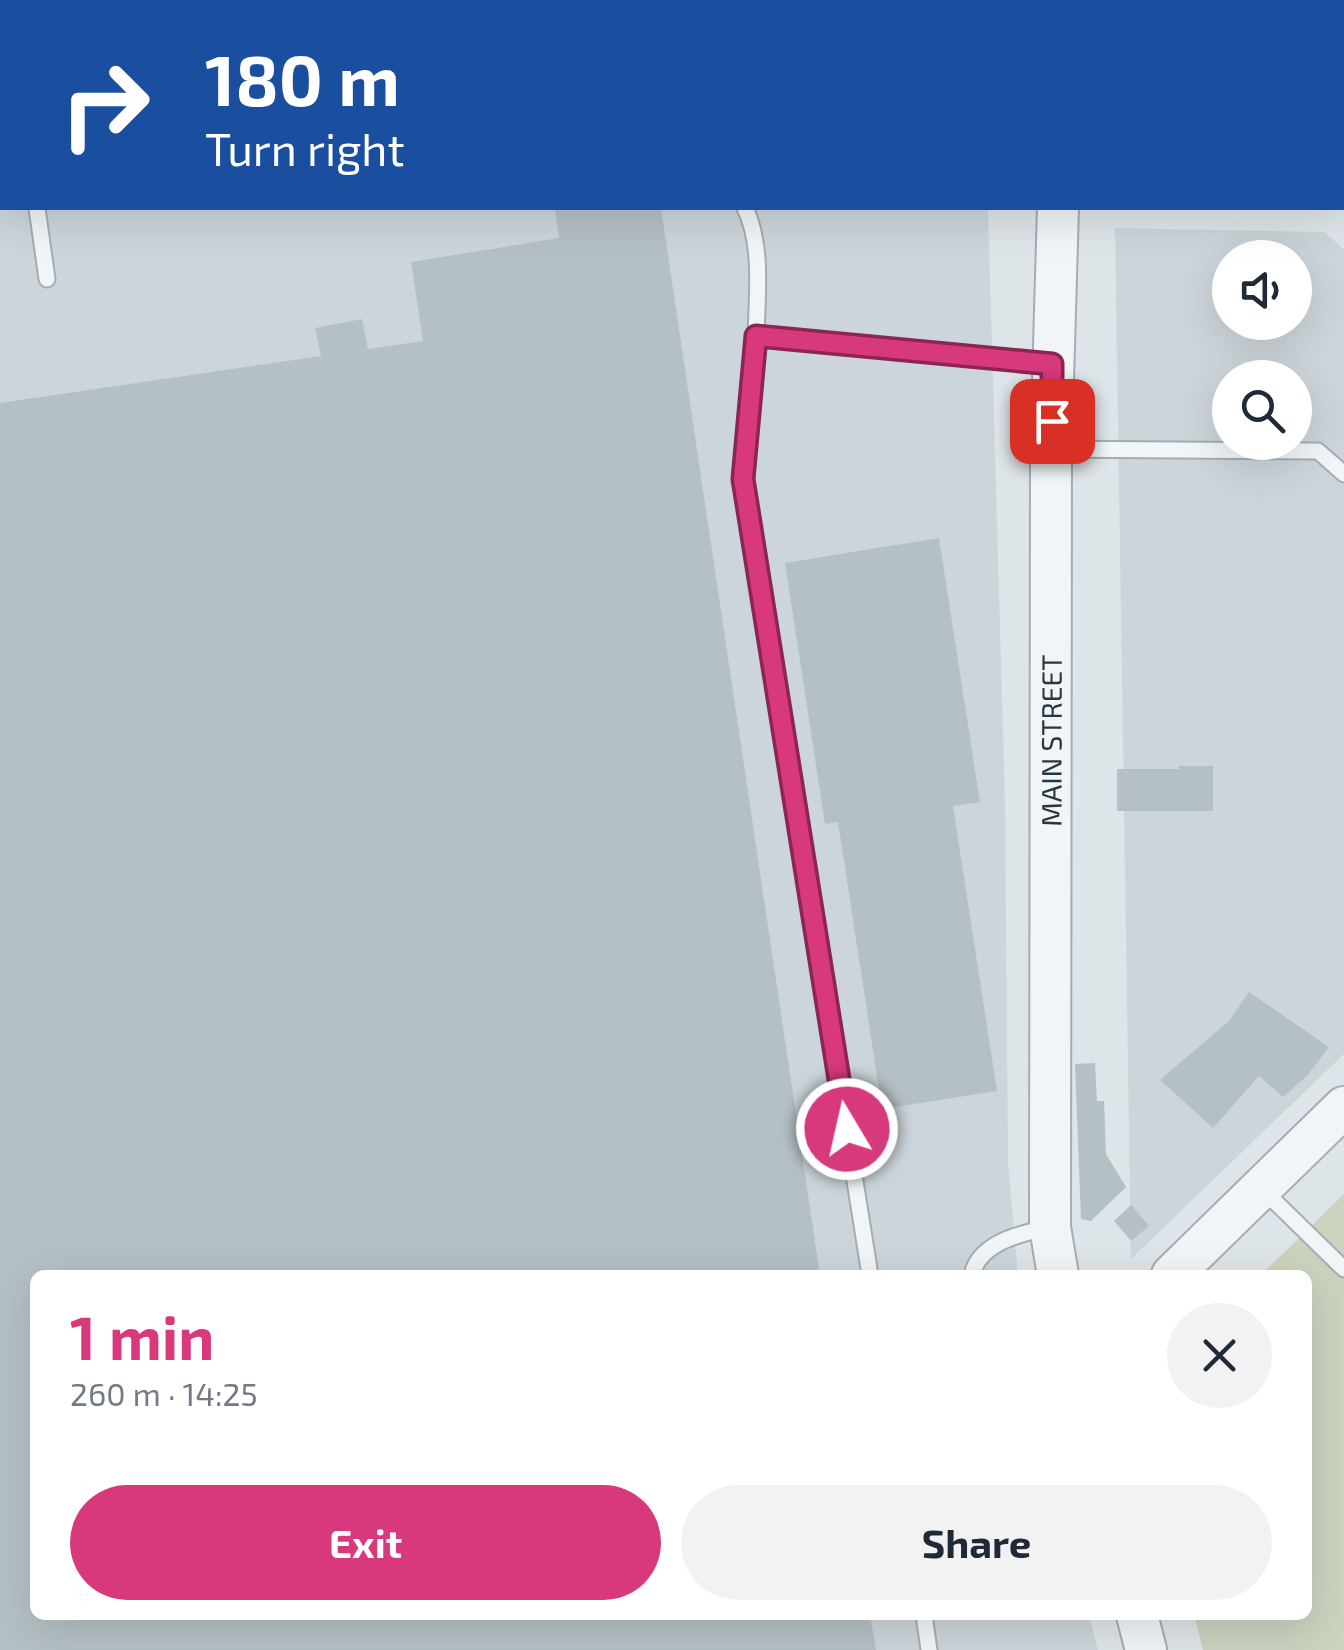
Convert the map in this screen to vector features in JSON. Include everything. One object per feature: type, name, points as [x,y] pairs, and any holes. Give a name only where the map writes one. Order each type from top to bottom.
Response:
[{"type":"street","name":"MAIN STREET","points":[[1057,1270],[1050,1227],[1051,449],[1058,210]]},
{"type":"street","points":[[1177,1270],[1344,1107]]},
{"type":"street","points":[[1050,1227],[1074,1270]]},
{"type":"street","points":[[1138,1620],[1146,1650]]},
{"type":"lane","points":[[38,210],[47,280]]},
{"type":"lane","points":[[747,210],[757,273],[756,336],[743,479],[869,1270]]},
{"type":"lane","points":[[756,336],[1052,364]]},
{"type":"lane","points":[[1051,449],[1318,452],[1344,474]]},
{"type":"lane","points":[[1261,1188],[1344,1269]]},
{"type":"lane","points":[[973,1270],[975,1264],[1008,1237],[1050,1227]]},
{"type":"lane","points":[[925,1620],[930,1650]]},
{"type":"shaded area","points":[[0,210],[988,210],[1005,803],[1008,1163],[1018,1270],[30,1270],[30,1620],[1090,1620],[1098,1650],[0,1650]]},
{"type":"shaded area","points":[[1115,228],[1324,232],[1344,249],[1344,1054],[1131,1259]]},
{"type":"green space","points":[[1344,1194],[1344,1650],[1203,1650],[1195,1620],[1312,1620],[1312,1270],[1266,1270]]},
{"type":"building","points":[[555,210],[661,210],[819,1270],[30,1270],[30,1620],[871,1620],[876,1650],[0,1650],[0,403],[321,356],[315,328],[362,319],[368,349],[423,341],[411,262],[559,238]]},
{"type":"building","points":[[939,538],[980,802],[953,806],[997,1091],[882,1109],[838,822],[825,824],[785,563]]},
{"type":"building","points":[[1213,766],[1213,811],[1117,811],[1117,769]]},
{"type":"building","points":[[1249,992],[1329,1047],[1307,1076],[1283,1097],[1259,1076],[1213,1128],[1160,1080],[1230,1020]]},
{"type":"building","points":[[1095,1063],[1097,1101],[1104,1101],[1106,1154],[1126,1187],[1091,1221],[1081,1219],[1075,1064]]},
{"type":"building","points":[[1131,1205],[1149,1226],[1131,1241],[1114,1221]]},
{"type":"route","points":[[847,1129],[743,479],[756,336],[1052,364],[1052,421]]}]
